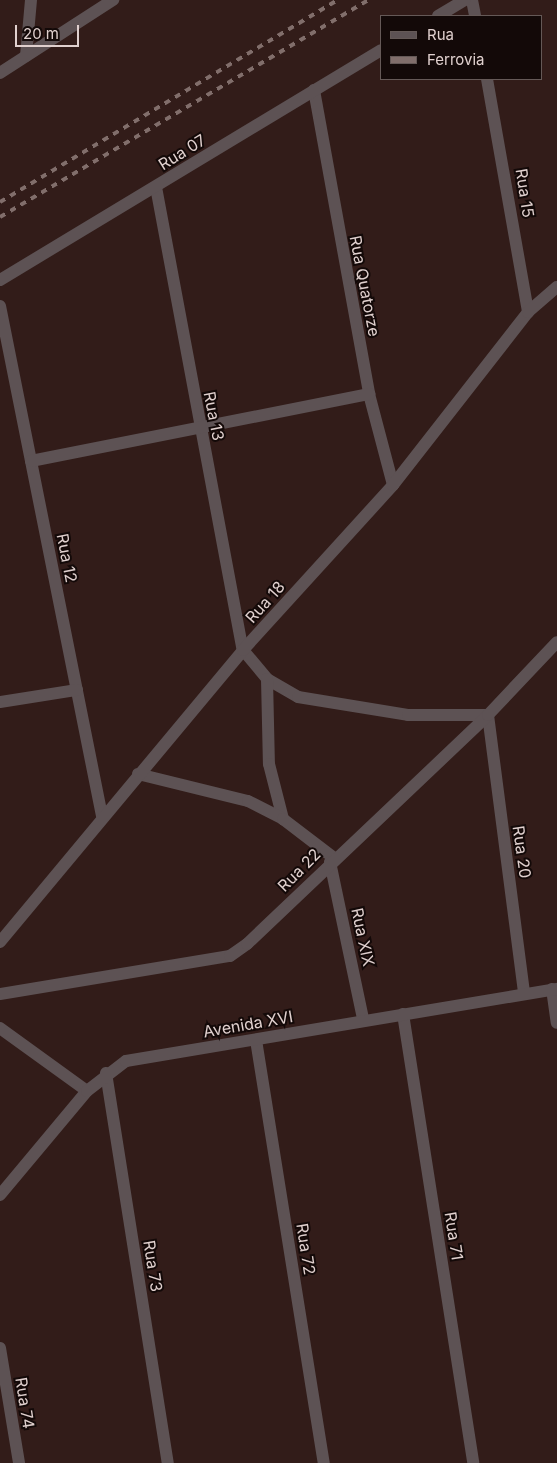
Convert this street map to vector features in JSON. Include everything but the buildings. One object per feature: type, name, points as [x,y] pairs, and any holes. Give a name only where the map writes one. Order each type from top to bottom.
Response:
[{"type":"street","points":[[26,56],[31,0]]},
{"type":"street","points":[[0,73],[113,0]]},
{"type":"street","points":[[440,15],[465,0]]},
{"type":"street","points":[[472,0],[475,15]]},
{"type":"street","name":"Rua 07","points":[[0,280],[156,188],[380,51]]},
{"type":"street","name":"Rua 15","points":[[487,80],[528,312]]},
{"type":"street","name":"Rua Quatorze","points":[[314,90],[370,394],[393,486]]},
{"type":"street","name":"Rua 13","points":[[156,188],[200,430],[243,650]]},
{"type":"street","name":"Rua 18","points":[[0,942],[102,816],[243,650],[393,486],[528,312],[557,287]]},
{"type":"street","name":"Rua 12","points":[[0,306],[102,816]]},
{"type":"street","points":[[31,461],[200,430],[370,394]]},
{"type":"street","name":"Rua 22","points":[[0,994],[230,956],[247,944],[332,860],[488,715],[557,642]]},
{"type":"street","points":[[243,650],[267,679],[298,697],[408,716],[488,715]]},
{"type":"street","points":[[267,679],[269,764],[283,819]]},
{"type":"street","points":[[0,702],[77,690]]},
{"type":"street","name":"Rua 20","points":[[488,715],[524,993]]},
{"type":"street","points":[[138,774],[248,801],[283,819],[332,860]]},
{"type":"street","name":"Rua XIX","points":[[332,860],[363,1019]]},
{"type":"street","points":[[554,989],[557,1022]]},
{"type":"street","name":"Avenida XVI","points":[[0,1194],[87,1091],[106,1073],[126,1061],[256,1040],[363,1019],[554,989]]},
{"type":"street","name":"Rua 71","points":[[403,1014],[473,1463]]},
{"type":"street","points":[[0,1028],[87,1091]]},
{"type":"street","name":"Rua 72","points":[[256,1040],[324,1463]]},
{"type":"street","name":"Rua 73","points":[[106,1073],[168,1463]]},
{"type":"street","name":"Rua 74","points":[[0,1348],[19,1463]]},
{"type":"railway","points":[[0,202],[338,0]]},
{"type":"railway","points":[[0,217],[368,0]]}]
